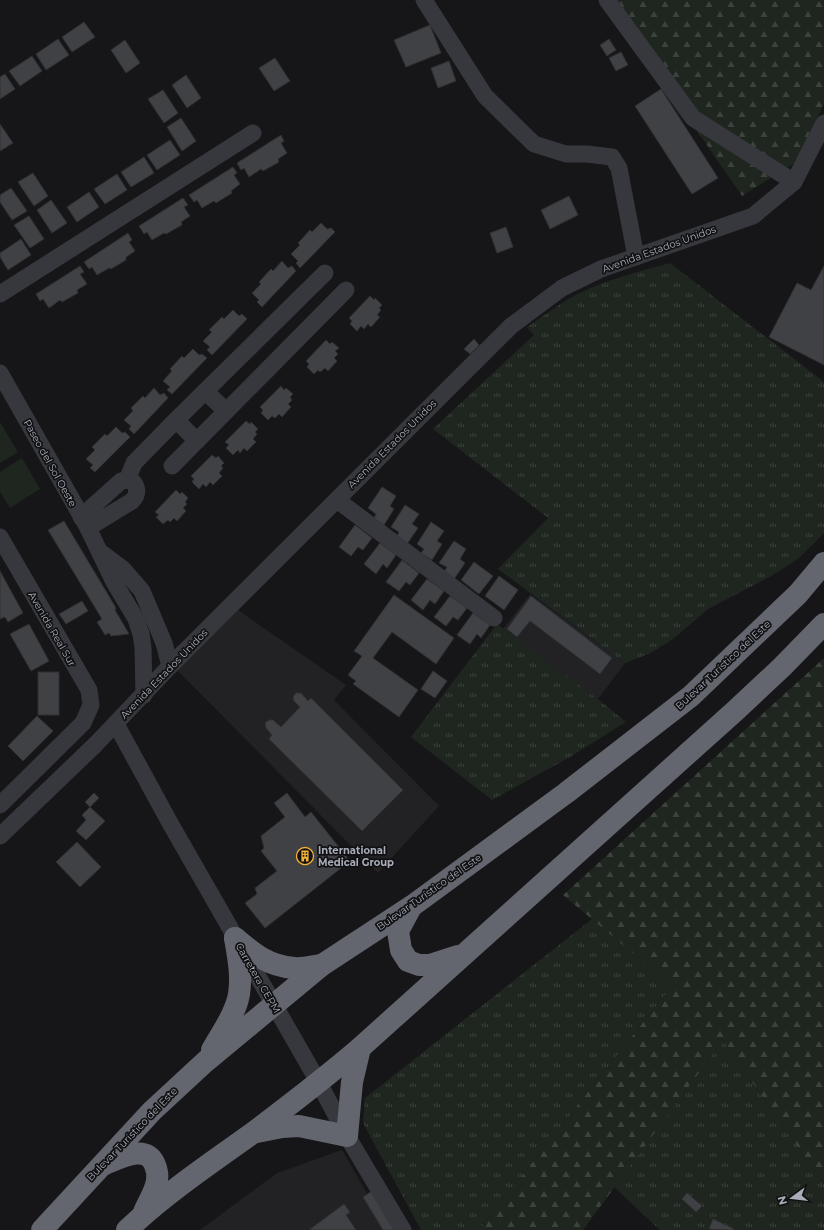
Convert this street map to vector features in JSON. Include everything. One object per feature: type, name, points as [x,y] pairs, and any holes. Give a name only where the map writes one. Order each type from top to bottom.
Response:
[{"type":"highway","name":"Bulevar Turístico del Este","points":[[42,1230],[152,1111],[205,1062],[322,965],[412,906],[566,793],[691,696],[792,600],[824,563]]},
{"type":"highway","points":[[134,1223],[188,1179],[319,1083],[360,1048],[777,672],[824,624]]},
{"type":"highway","points":[[412,906],[398,931],[401,950],[408,961],[419,965],[430,965],[466,953]]},
{"type":"highway","points":[[235,938],[258,956],[275,964],[295,968],[322,965]]},
{"type":"highway","points":[[205,1062],[230,1018],[239,994],[240,966],[235,938]]},
{"type":"highway","points":[[252,1133],[282,1127],[299,1126],[347,1136],[352,1082],[360,1048]]},
{"type":"highway","points":[[99,1167],[133,1153],[142,1153],[153,1161],[157,1171],[158,1181],[134,1223]]},
{"type":"street","points":[[424,0],[485,96],[534,144],[566,154],[587,154],[612,157],[619,168],[636,257]]},
{"type":"street","points":[[608,0],[693,118],[794,182]]},
{"type":"street","name":"Avenida Estados Unidos","points":[[0,836],[116,724],[170,666],[510,326],[562,288],[601,269],[753,216],[794,182],[824,123]]},
{"type":"street","points":[[0,294],[253,133]]},
{"type":"street","points":[[127,480],[134,463],[325,273]]},
{"type":"street","points":[[308,289],[327,309]]},
{"type":"street","points":[[172,466],[346,290]]},
{"type":"street","name":"Paseo del Sol Oeste","points":[[0,374],[101,553],[114,582],[136,619],[141,634],[143,648],[144,695]]},
{"type":"street","points":[[205,391],[226,411]]},
{"type":"street","points":[[176,420],[197,441]]},
{"type":"street","points":[[131,480],[135,484],[138,491],[136,497],[129,504],[84,523],[121,481],[131,480]]},
{"type":"street","points":[[337,500],[494,618]]},
{"type":"street","name":"Avenida Real Sur","points":[[0,537],[89,690],[91,705],[83,723],[0,805]]},
{"type":"street","name":"Paseo del Sol Oeste","points":[[101,553],[123,569],[142,591],[152,611],[164,643],[170,666]]},
{"type":"street","points":[[136,619],[152,611]]},
{"type":"street","name":"Carretera CEPM","points":[[116,724],[235,938],[319,1083],[347,1136],[403,1230]]},
{"type":"shaded area","points":[[530,594],[625,663],[598,699],[503,629]]},
{"type":"shaded area","points":[[235,608],[346,685],[334,700],[439,806],[378,873],[177,670]]},
{"type":"shaded area","points":[[342,1150],[388,1230],[200,1230],[277,1173]]},
{"type":"green space","points":[[607,0],[824,0],[824,104],[795,163],[742,196]]},
{"type":"green space","points":[[670,263],[824,382],[824,533],[798,559],[771,576],[708,609],[673,639],[651,653],[625,663],[498,569],[548,518],[433,429],[534,335],[527,327],[561,304],[593,287],[636,272]]},
{"type":"green space","points":[[0,422],[18,452],[0,463]]},
{"type":"green space","points":[[22,458],[40,489],[10,508],[0,492],[0,472]]},
{"type":"green space","points":[[497,624],[598,699],[626,722],[570,757],[492,800],[411,737]]},
{"type":"green space","points":[[824,658],[824,1183],[723,1040],[583,1230],[479,1230],[672,986],[563,895]]},
{"type":"green space","points":[[592,919],[672,986],[479,1230],[421,1230],[363,1123],[365,1098]]},
{"type":"green space","points":[[723,1040],[824,1183],[824,1230],[660,1230],[614,1187]]},
{"type":"building","points":[[84,22],[95,37],[72,52],[62,37]]},
{"type":"building","points":[[430,25],[441,53],[406,67],[394,40]]},
{"type":"building","points":[[58,39],[69,55],[46,70],[36,54]]},
{"type":"building","points":[[609,39],[616,50],[607,56],[600,45]]},
{"type":"building","points":[[125,40],[140,63],[126,73],[111,50]]},
{"type":"building","points":[[621,52],[628,65],[616,71],[609,58]]},
{"type":"building","points":[[32,56],[42,71],[20,86],[9,71]]},
{"type":"building","points":[[275,58],[290,81],[274,91],[259,68]]},
{"type":"building","points":[[449,61],[456,81],[438,88],[431,68]]},
{"type":"building","points":[[5,74],[15,89],[0,99],[0,77]]},
{"type":"building","points":[[186,75],[201,98],[187,108],[172,85]]},
{"type":"building","points":[[661,89],[718,178],[692,194],[635,106]]},
{"type":"building","points":[[163,90],[178,113],[164,123],[148,99]]},
{"type":"building","points":[[181,118],[196,141],[182,151],[167,127]]},
{"type":"building","points":[[0,124],[13,143],[0,151]]},
{"type":"building","points":[[281,135],[284,141],[281,143],[287,153],[278,159],[279,162],[263,171],[261,169],[249,177],[244,168],[241,170],[237,163]]},
{"type":"building","points":[[170,140],[180,155],[157,170],[147,155]]},
{"type":"building","points":[[144,157],[154,173],[131,187],[121,172]]},
{"type":"building","points":[[233,167],[237,173],[234,175],[240,184],[231,191],[232,193],[216,203],[214,201],[202,208],[197,200],[194,202],[189,195]]},
{"type":"building","points":[[33,173],[48,196],[34,206],[18,182]]},
{"type":"building","points":[[117,174],[127,190],[105,204],[94,189]]},
{"type":"building","points":[[11,188],[27,211],[12,220],[0,202],[0,195]]},
{"type":"building","points":[[89,192],[99,207],[77,222],[67,207]]},
{"type":"building","points":[[569,196],[578,215],[550,229],[541,210]]},
{"type":"building","points":[[183,198],[188,205],[184,207],[190,216],[181,222],[182,225],[152,240],[147,232],[144,234],[139,226]]},
{"type":"building","points":[[51,200],[67,223],[52,233],[37,210]]},
{"type":"building","points":[[29,216],[44,239],[30,248],[14,225]]},
{"type":"building","points":[[321,223],[327,229],[331,228],[335,232],[300,268],[296,263],[298,261],[291,254],[300,245],[298,243],[310,230],[312,232]]},
{"type":"building","points":[[506,227],[513,247],[497,253],[490,233]]},
{"type":"building","points":[[128,233],[132,240],[129,242],[135,251],[126,257],[126,260],[97,275],[92,267],[89,269],[84,262]]},
{"type":"building","points":[[21,239],[31,255],[8,270],[0,257],[0,253]]},
{"type":"building","points":[[282,261],[288,268],[292,266],[296,271],[262,307],[257,302],[259,300],[252,293],[261,284],[259,282],[271,269],[273,271]]},
{"type":"building","points":[[80,266],[84,272],[80,274],[87,284],[77,290],[78,293],[62,302],[60,300],[49,308],[43,299],[40,301],[36,294]]},
{"type":"building","points":[[824,266],[824,365],[769,337],[797,283],[811,290]]},
{"type":"building","points":[[370,296],[374,300],[375,298],[382,305],[379,308],[381,310],[377,315],[380,317],[371,327],[368,324],[364,329],[361,326],[357,331],[350,324],[352,321],[349,318]]},
{"type":"building","points":[[233,310],[239,316],[242,314],[247,319],[212,355],[207,350],[210,347],[203,341],[212,332],[209,330],[222,317],[224,319]]},
{"type":"building","points":[[474,339],[479,345],[470,354],[464,349]]},
{"type":"building","points":[[326,340],[330,344],[332,342],[339,348],[335,351],[338,354],[334,358],[337,361],[328,371],[325,368],[320,372],[318,370],[314,374],[307,367],[309,364],[306,361]]},
{"type":"building","points":[[193,349],[199,355],[202,354],[207,358],[172,394],[167,390],[170,387],[163,381],[172,371],[170,369],[182,356],[184,358]]},
{"type":"building","points":[[281,386],[284,390],[286,388],[293,394],[290,397],[292,400],[288,404],[291,407],[282,417],[279,414],[275,418],[272,416],[268,420],[261,413],[263,410],[260,407]]},
{"type":"building","points":[[154,388],[160,395],[164,393],[168,398],[134,434],[129,429],[131,426],[124,420],[133,411],[131,408],[143,396],[145,398]]},
{"type":"building","points":[[246,421],[250,424],[251,422],[258,429],[255,432],[257,434],[253,439],[256,442],[247,451],[244,448],[240,453],[238,450],[233,455],[226,448],[229,445],[225,442]]},
{"type":"building","points":[[116,427],[122,433],[125,432],[130,437],[95,472],[90,468],[93,465],[86,459],[95,450],[92,447],[105,434],[107,436]]},
{"type":"building","points":[[212,455],[216,458],[218,456],[224,463],[221,466],[223,468],[219,473],[222,476],[213,485],[210,482],[206,487],[203,484],[199,489],[192,482],[194,479],[191,476]]},
{"type":"building","points":[[382,487],[396,496],[390,506],[394,509],[384,525],[374,518],[376,514],[368,508]]},
{"type":"building","points":[[176,490],[180,494],[182,492],[188,498],[185,502],[187,504],[183,508],[186,511],[177,521],[174,518],[170,522],[168,520],[163,524],[156,517],[159,515],[155,512]]},
{"type":"building","points":[[405,505],[419,514],[412,524],[418,528],[407,544],[397,537],[399,532],[391,527]]},
{"type":"building","points":[[64,521],[116,608],[115,610],[129,634],[111,636],[109,633],[105,635],[97,622],[102,619],[48,530]]},
{"type":"building","points":[[431,522],[444,531],[437,541],[442,544],[432,560],[421,553],[424,549],[417,544]]},
{"type":"building","points":[[355,525],[372,538],[363,550],[358,547],[351,556],[339,547]]},
{"type":"building","points":[[454,541],[466,549],[460,559],[465,563],[454,579],[444,572],[447,567],[439,563]]},
{"type":"building","points":[[380,543],[396,555],[387,568],[383,564],[376,574],[364,564]]},
{"type":"building","points":[[402,560],[419,573],[410,585],[406,582],[399,591],[386,582]]},
{"type":"building","points":[[474,562],[493,576],[479,594],[461,580]]},
{"type":"building","points":[[0,571],[23,613],[8,622],[5,617],[0,619]]},
{"type":"building","points":[[499,576],[518,590],[504,610],[485,596]]},
{"type":"building","points":[[427,579],[444,591],[435,604],[430,600],[423,610],[411,600]]},
{"type":"building","points":[[394,595],[454,638],[436,664],[392,632],[373,658],[418,690],[399,717],[353,684],[356,681],[348,675],[362,656],[354,651]]},
{"type":"building","points":[[450,596],[467,608],[458,620],[453,617],[446,626],[434,617]]},
{"type":"building","points":[[531,596],[612,658],[600,674],[530,621],[517,637],[507,629]]},
{"type":"building","points":[[82,601],[88,611],[66,624],[59,614]]},
{"type":"building","points":[[473,613],[490,625],[481,638],[477,634],[470,644],[457,635]]},
{"type":"building","points":[[29,624],[49,661],[31,671],[10,634]]},
{"type":"building","points":[[433,671],[447,681],[435,698],[421,689]]},
{"type":"building","points":[[38,672],[59,672],[59,715],[38,715]]},
{"type":"building","points":[[296,693],[301,693],[308,701],[311,698],[403,790],[362,831],[269,739],[272,735],[266,728],[265,723],[269,720],[273,720],[281,727],[300,707],[294,701],[293,697]]},
{"type":"building","points":[[37,716],[53,731],[23,761],[8,746]]},
{"type":"building","points":[[94,793],[99,798],[90,807],[85,802]]},
{"type":"building","name":"International Medical Group","points":[[287,793],[305,817],[311,812],[350,861],[265,928],[245,903],[257,894],[255,888],[277,871],[261,851],[264,848],[261,836],[285,817],[274,803]]},
{"type":"building","points":[[90,807],[105,821],[86,840],[76,831],[86,820],[82,815]]},
{"type":"building","points":[[77,842],[101,867],[80,887],[56,862]]},
{"type":"building","points":[[372,1191],[396,1230],[383,1230],[363,1197]]},
{"type":"building","points":[[687,1193],[702,1206],[696,1212],[682,1199]]},
{"type":"building","points":[[344,1204],[350,1212],[346,1215],[356,1230],[309,1230]]},
{"type":"building","points":[[713,1219],[734,1229],[709,1229]]},
{"type":"place","name":"International Medical Group","points":[[305,856]]}]
